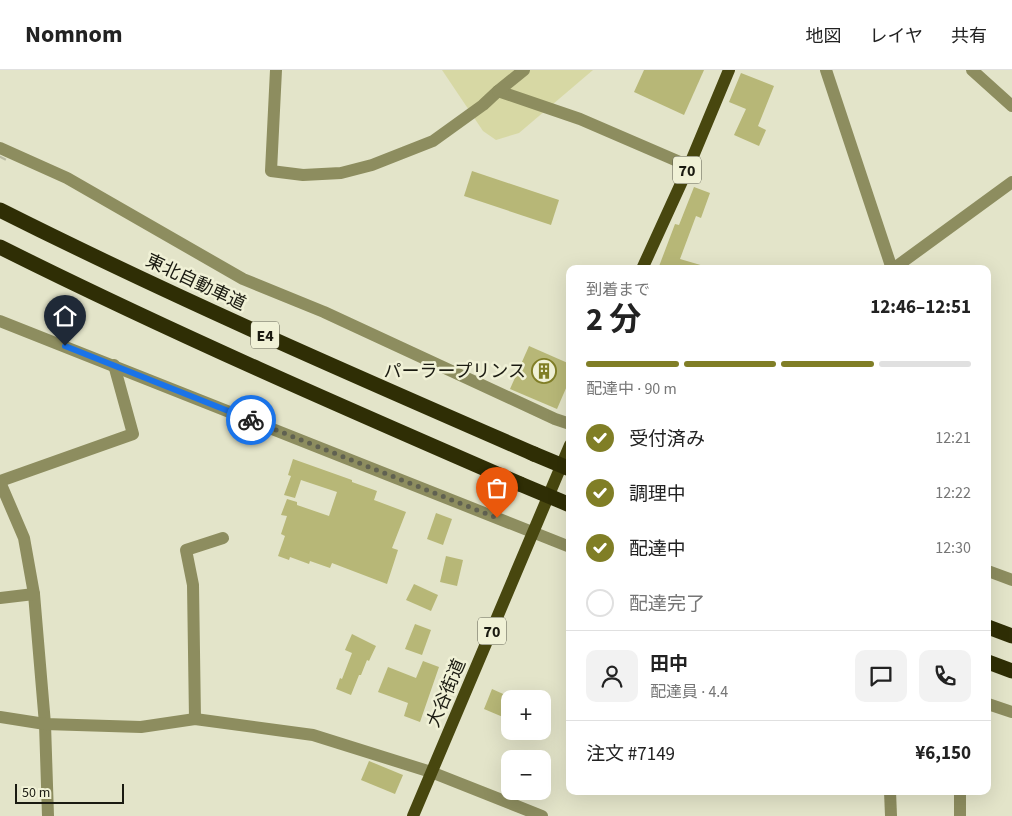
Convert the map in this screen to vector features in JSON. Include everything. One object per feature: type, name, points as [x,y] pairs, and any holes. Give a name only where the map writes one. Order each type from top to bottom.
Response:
[{"type":"highway","name":"東北自動車道","points":[[0,210],[299,351],[566,467]]},
{"type":"highway","name":"E4","points":[[0,247],[291,384],[566,503]]},
{"type":"highway","points":[[991,628],[1012,636]]},
{"type":"highway","points":[[991,663],[1012,671]]},
{"type":"main road","name":"70","points":[[644,265],[689,166],[729,70]]},
{"type":"main road","name":"大谷街道","points":[[412,816],[534,533],[566,454]]},
{"type":"street","points":[[276,70],[272,171],[303,175],[341,173],[372,165],[433,141],[483,105],[524,70]]},
{"type":"street","points":[[826,70],[892,265]]},
{"type":"street","points":[[972,70],[1012,106]]},
{"type":"street","points":[[498,91],[580,119],[689,166]]},
{"type":"street","points":[[2,151],[67,178],[243,279],[324,312],[566,422]]},
{"type":"street","points":[[898,265],[1012,182]]},
{"type":"street","points":[[0,320],[566,546]]},
{"type":"street","points":[[48,816],[44,724],[34,594],[24,538],[0,481],[133,434],[114,365]]},
{"type":"street","points":[[195,719],[193,585],[186,550],[222,538]]},
{"type":"street","points":[[991,572],[1012,580]]},
{"type":"street","points":[[0,598],[34,594]]},
{"type":"street","points":[[991,705],[1012,712]]},
{"type":"street","points":[[0,717],[44,724],[141,727],[195,719],[313,735],[431,772],[542,816]]},
{"type":"street","points":[[890,795],[890,816]]},
{"type":"street","points":[[960,795],[960,816]]},
{"type":"green space","points":[[442,70],[593,70],[519,133],[496,140],[483,131]]},
{"type":"building","points":[[644,70],[704,70],[684,115],[634,92]]},
{"type":"building","points":[[741,73],[774,86],[758,126],[766,130],[759,146],[734,135],[746,109],[729,102]]},
{"type":"building","points":[[472,171],[559,200],[551,225],[464,196]]},
{"type":"building","points":[[694,187],[710,193],[701,218],[696,216],[680,259],[701,265],[660,265],[675,224],[679,225]]},
{"type":"building","name":"パーラープリンス","points":[[529,346],[566,362],[566,388],[557,409],[510,389]]},
{"type":"building","points":[[293,459],[377,491],[374,500],[406,512],[392,548],[398,550],[387,584],[332,563],[330,568],[310,561],[309,564],[290,557],[289,560],[278,556],[285,536],[281,534],[287,516],[281,515],[287,499],[297,502],[297,505],[329,516],[337,492],[301,480],[295,498],[284,495],[291,476],[288,475]]},
{"type":"building","points":[[436,513],[452,519],[443,545],[427,539]]},
{"type":"building","points":[[446,556],[463,560],[457,586],[440,582]]},
{"type":"building","points":[[414,584],[438,595],[431,611],[406,600]]},
{"type":"building","points":[[415,624],[431,630],[422,655],[405,649]]},
{"type":"building","points":[[352,634],[376,646],[369,661],[367,660],[361,675],[359,675],[351,695],[336,689],[352,653],[345,650]]},
{"type":"building","points":[[423,661],[439,667],[420,722],[404,716],[408,703],[378,692],[388,667],[416,678]]},
{"type":"building","points":[[492,689],[501,693],[501,716],[484,709]]},
{"type":"building","points":[[369,761],[403,775],[395,794],[361,780]]},
{"type":"way so far","points":[[251,420],[497,518]]},
{"type":"place","name":"パーラープリンス","points":[[544,371]]},
{"type":"route","points":[[65,346],[251,420]]}]
